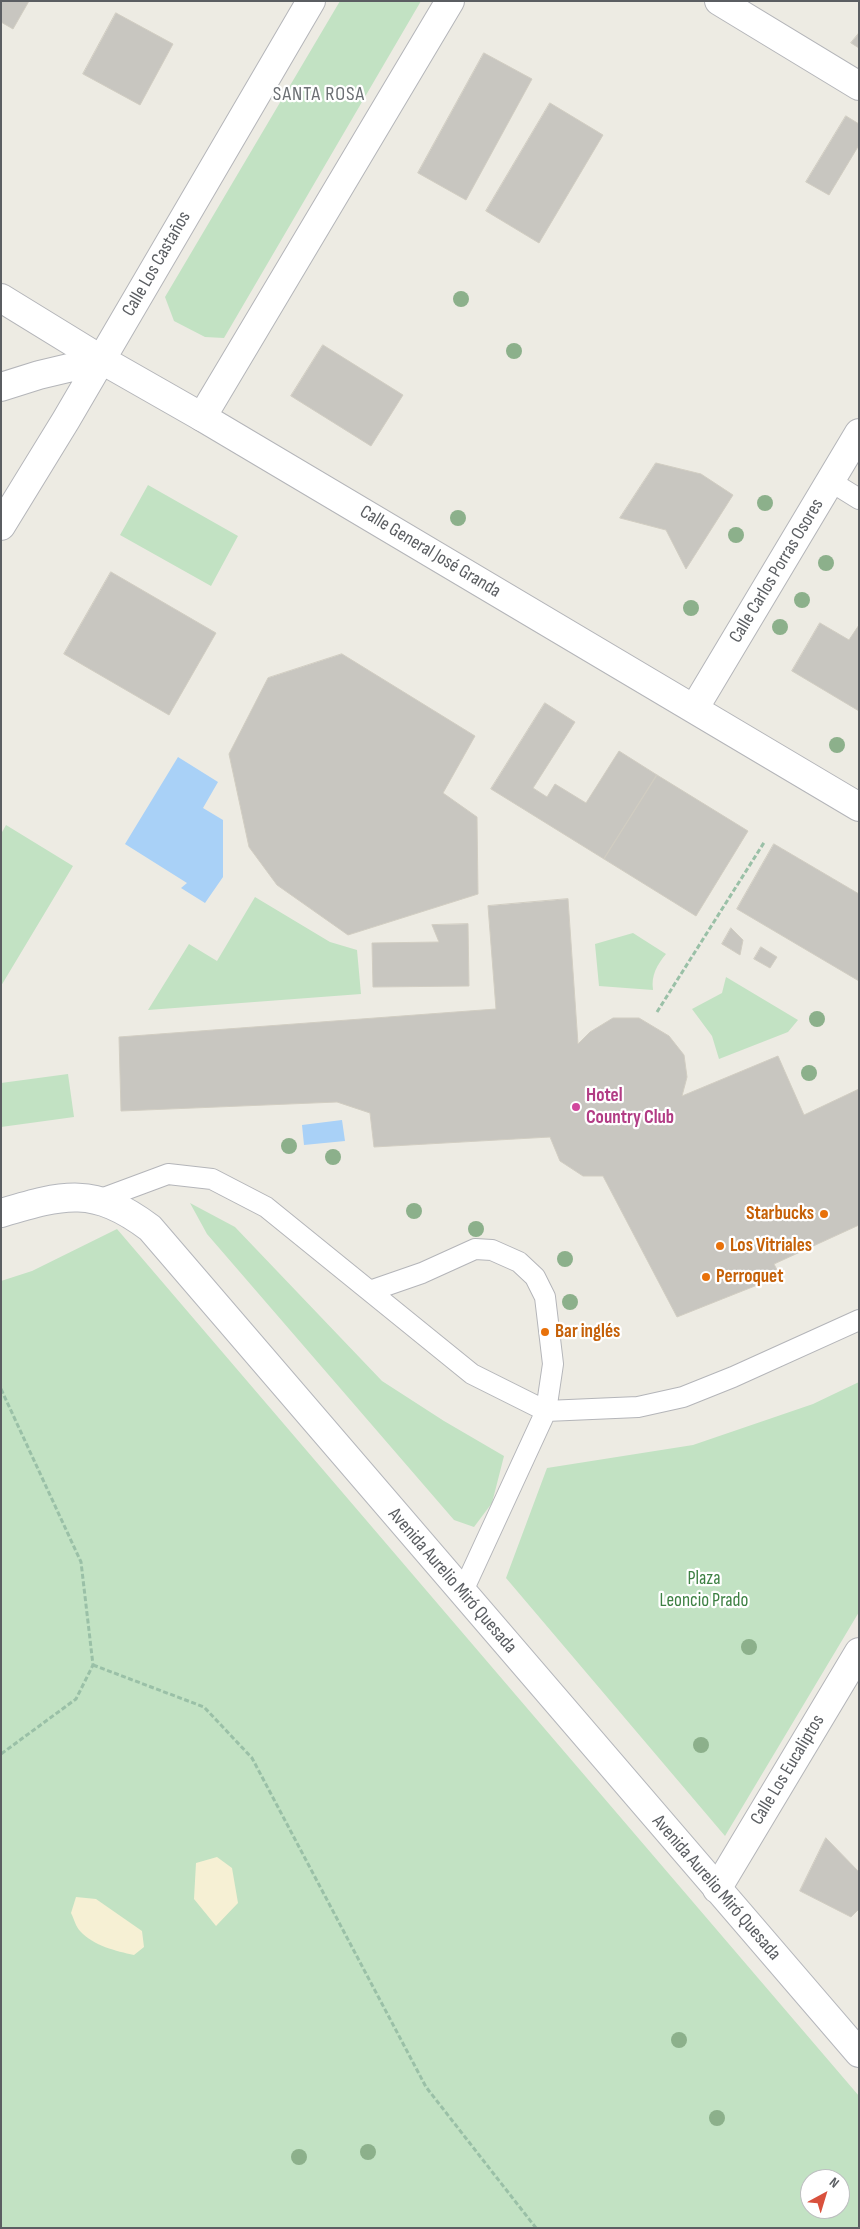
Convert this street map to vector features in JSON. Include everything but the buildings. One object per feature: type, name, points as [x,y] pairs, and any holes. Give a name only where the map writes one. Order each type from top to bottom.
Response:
[{"type":"street","name":"Calle Los Castaños","points":[[1,526],[102,360],[311,1]]},
{"type":"street","points":[[202,417],[450,1]]},
{"type":"street","points":[[719,1],[859,86]]},
{"type":"street","name":"Calle General José Granda","points":[[1,298],[102,360],[202,417],[859,807]]},
{"type":"street","points":[[1,387],[39,374],[102,360]]},
{"type":"street","name":"Calle Carlos Porras Osores","points":[[694,709],[859,433]]},
{"type":"street","name":"Avenida Aurelio Miró Quesada","points":[[1,1214],[44,1200],[73,1197],[98,1200],[127,1210],[150,1228],[859,2053]]},
{"type":"street","name":"Calle Los Eucaliptos","points":[[717,1889],[859,1652]]},
{"type":"lane","points":[[830,481],[859,500]]},
{"type":"lane","points":[[98,1200],[168,1174],[212,1179],[266,1207],[472,1374],[546,1411],[638,1407],[683,1397],[733,1377],[859,1320]]},
{"type":"lane","points":[[370,1291],[422,1272],[475,1249],[492,1250],[519,1262],[535,1277],[545,1297],[553,1364],[546,1411],[462,1593]]},
{"type":"path","points":[[657,1012],[765,841]]},
{"type":"path","points":[[1,1389],[81,1562],[94,1666],[76,1699],[1,1754]]},
{"type":"path","points":[[94,1666],[204,1707],[252,1758],[426,2087],[536,2228]]},
{"type":"green space","points":[[340,1],[421,1],[224,338],[205,337],[174,321],[165,297]]},
{"type":"green space","points":[[148,485],[238,536],[211,586],[120,535]]},
{"type":"green space","points":[[6,825],[73,866],[1,986],[1,834]]},
{"type":"green space","points":[[255,897],[330,942],[357,950],[361,994],[148,1010],[189,944],[217,961]]},
{"type":"green space","points":[[633,933],[666,954],[655,970],[653,990],[599,986],[595,944]]},
{"type":"green space","points":[[726,977],[798,1020],[788,1032],[719,1059],[712,1036],[692,1009],[722,993]]},
{"type":"green space","points":[[68,1074],[74,1117],[1,1127],[1,1083]]},
{"type":"green space","points":[[190,1203],[235,1227],[382,1381],[444,1421],[504,1456],[492,1503],[474,1527],[454,1520],[207,1234]]},
{"type":"green space","points":[[117,1229],[859,2096],[859,2228],[1,2228],[1,1281],[32,1271]]},
{"type":"green space","name":"Plaza Leoncio Prado","points":[[859,1382],[859,1612],[725,1836],[506,1578],[547,1468],[693,1445],[813,1404]]},
{"type":"sand","points":[[217,1857],[232,1868],[238,1903],[216,1926],[194,1899],[196,1863]]},
{"type":"sand","points":[[76,1897],[96,1899],[142,1931],[144,1947],[134,1955],[120,1952],[92,1941],[77,1927],[71,1913]]},
{"type":"water","points":[[178,757],[218,782],[203,808],[223,820],[223,877],[205,903],[181,888],[187,883],[125,844]]},
{"type":"water","points":[[342,1120],[345,1141],[304,1145],[302,1125]]},
{"type":"place","name":"Hotel Country Club","points":[[576,1107]]},
{"type":"place","name":"Starbucks","points":[[824,1214]]},
{"type":"place","name":"Los Vitriales","points":[[720,1246]]},
{"type":"place","name":"Perroquet","points":[[706,1277]]},
{"type":"place","name":"Bar inglés","points":[[545,1332]]},
{"type":"district","name":"SANTA ROSA","points":[[319,95]]}]
